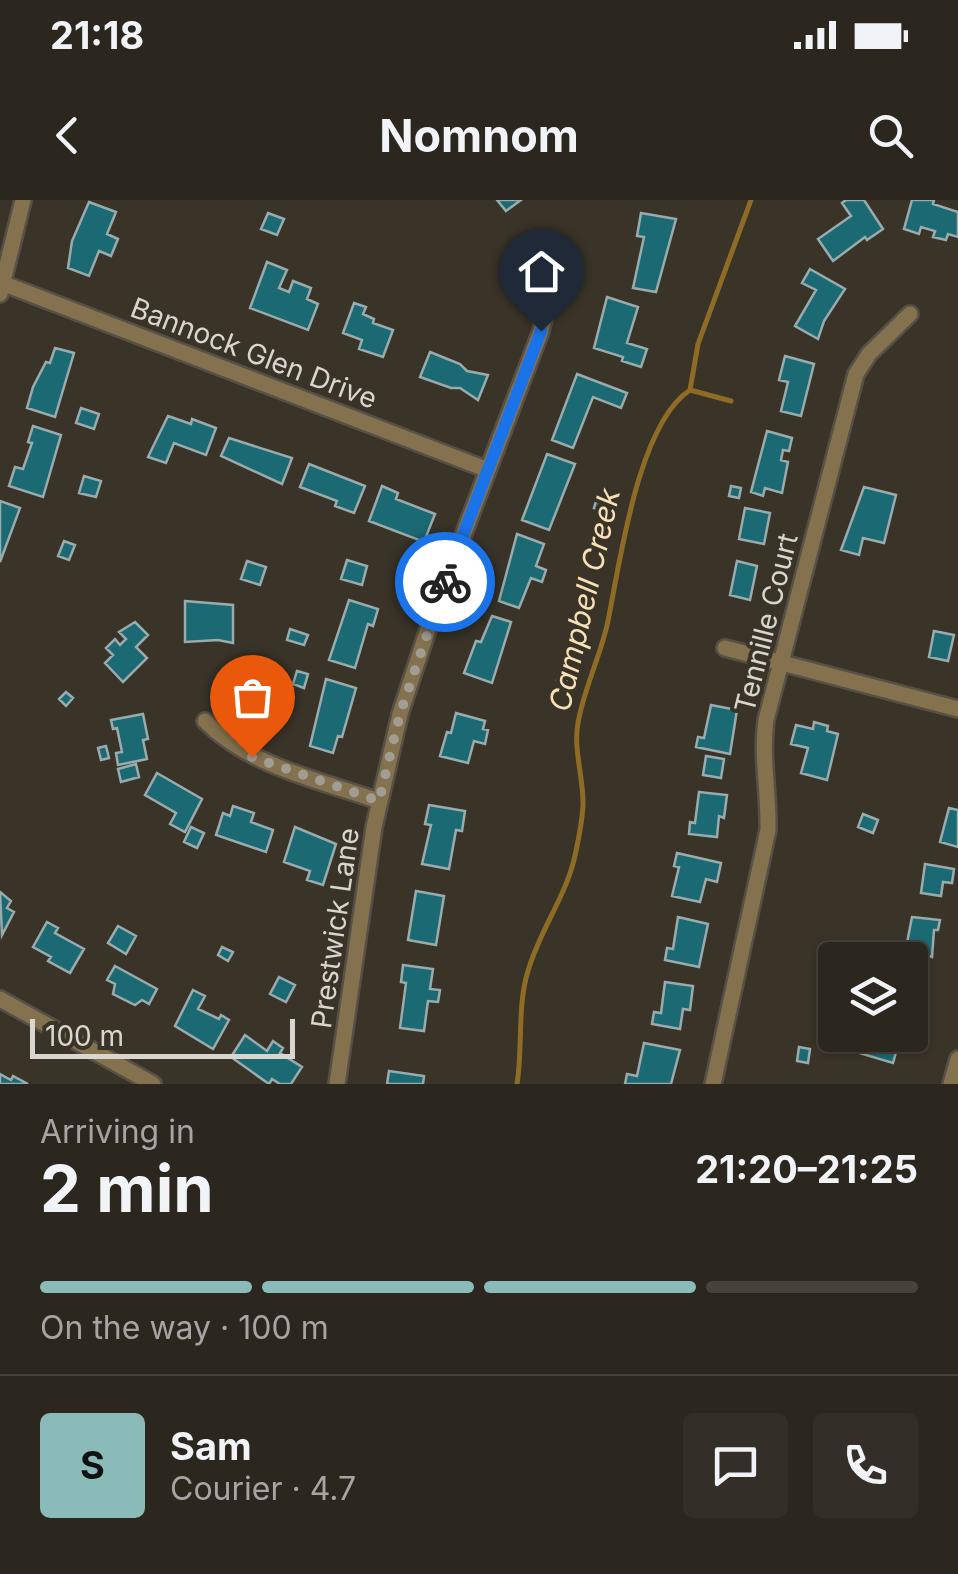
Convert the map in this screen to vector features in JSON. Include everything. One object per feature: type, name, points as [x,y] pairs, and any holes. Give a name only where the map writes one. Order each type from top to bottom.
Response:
[{"type":"street","points":[[1,289],[23,200]]},
{"type":"street","name":"Prestwick Lane","points":[[337,1084],[379,801],[400,714],[418,656],[541,331],[547,305],[545,267]]},
{"type":"street","name":"Bannock Glen Drive","points":[[1,289],[488,470]]},
{"type":"street","name":"Tennille Court","points":[[713,1084],[768,830],[764,736],[781,663],[856,374],[869,354],[910,314]]},
{"type":"street","points":[[726,648],[958,709]]},
{"type":"street","points":[[205,721],[230,744],[252,757],[379,801]]},
{"type":"street","points":[[0,999],[153,1084]]},
{"type":"street","points":[[951,1084],[958,1060]]},
{"type":"building","points":[[497,200],[521,200],[506,211]]},
{"type":"building","points":[[864,200],[883,229],[833,261],[818,239],[851,216],[842,203]]},
{"type":"building","points":[[912,200],[934,200],[933,204],[958,212],[958,237],[948,234],[946,240],[933,237],[935,231],[921,227],[919,234],[904,229]]},
{"type":"building","points":[[89,202],[116,212],[107,234],[118,239],[111,256],[99,251],[89,276],[68,268],[72,241]]},
{"type":"building","points":[[268,213],[284,219],[277,235],[261,229]]},
{"type":"building","points":[[641,213],[676,219],[656,292],[633,288],[644,237],[637,236]]},
{"type":"building","points":[[267,262],[287,270],[279,288],[289,292],[293,281],[311,288],[307,299],[318,304],[308,330],[250,308]]},
{"type":"building","points":[[810,269],[845,289],[824,321],[818,339],[795,326],[816,290],[802,283]]},
{"type":"building","points":[[607,297],[638,307],[627,343],[647,349],[641,367],[594,348]]},
{"type":"building","points":[[354,303],[366,307],[363,314],[374,319],[373,323],[393,330],[383,357],[359,349],[362,340],[343,333]]},
{"type":"building","points":[[55,348],[74,353],[55,417],[27,408],[33,387],[46,362],[50,363]]},
{"type":"building","points":[[430,352],[460,364],[467,371],[488,375],[478,400],[460,388],[420,377]]},
{"type":"building","points":[[785,356],[814,364],[801,416],[781,411],[788,382],[779,380]]},
{"type":"building","points":[[577,374],[627,393],[621,408],[593,397],[573,448],[552,440]]},
{"type":"building","points":[[81,408],[99,414],[94,429],[76,423]]},
{"type":"building","points":[[168,416],[216,428],[206,455],[174,443],[166,463],[148,457]]},
{"type":"building","points":[[33,426],[61,435],[43,497],[9,486],[15,467],[23,469]]},
{"type":"building","points":[[767,431],[792,438],[789,451],[783,450],[781,460],[788,462],[782,493],[765,488],[763,496],[751,492]]},
{"type":"building","points":[[229,438],[292,458],[282,484],[221,456]]},
{"type":"building","points":[[547,454],[575,464],[549,530],[522,520]]},
{"type":"building","points":[[309,464],[365,486],[354,513],[335,506],[337,501],[300,487]]},
{"type":"building","points":[[84,476],[101,481],[96,497],[79,493]]},
{"type":"building","points":[[382,486],[398,493],[396,499],[435,514],[424,542],[369,521]]},
{"type":"building","points":[[731,486],[741,488],[739,498],[729,496]]},
{"type":"building","points":[[864,487],[896,495],[884,543],[863,538],[859,555],[841,550]]},
{"type":"building","points":[[597,498],[609,501],[606,511],[594,508]]},
{"type":"building","points":[[0,501],[20,508],[0,562]]},
{"type":"building","points":[[745,508],[770,513],[764,544],[739,539]]},
{"type":"building","points":[[517,534],[544,544],[536,566],[546,570],[542,582],[531,578],[519,608],[499,601]]},
{"type":"building","points":[[64,541],[75,545],[69,560],[58,556]]},
{"type":"building","points":[[347,560],[367,566],[362,585],[341,579]]},
{"type":"building","points":[[247,561],[266,567],[260,585],[241,579]]},
{"type":"building","points":[[737,561],[757,566],[750,600],[730,595]]},
{"type":"building","points":[[349,600],[378,609],[373,626],[368,624],[355,668],[329,660]]},
{"type":"building","points":[[185,601],[233,605],[233,643],[185,642]]},
{"type":"building","points":[[492,616],[511,622],[492,683],[464,673],[476,641],[481,642]]},
{"type":"building","points":[[135,622],[148,635],[136,647],[147,658],[123,682],[105,663],[113,655],[106,648],[115,639],[120,645],[126,639],[119,632]]},
{"type":"building","points":[[290,629],[308,635],[304,645],[287,640]]},
{"type":"building","points":[[934,631],[954,635],[948,661],[929,657]]},
{"type":"building","points":[[562,668],[570,672],[565,684],[557,680]]},
{"type":"building","points":[[297,671],[308,674],[304,688],[293,684]]},
{"type":"building","points":[[326,679],[356,688],[342,737],[338,736],[333,753],[310,746]]},
{"type":"building","points":[[66,692],[73,698],[66,706],[59,699]]},
{"type":"building","points":[[711,705],[737,710],[730,754],[696,747],[698,737],[704,738]]},
{"type":"building","points":[[456,713],[485,721],[483,729],[488,730],[485,744],[474,741],[468,763],[440,756]]},
{"type":"building","points":[[143,714],[147,759],[118,765],[116,753],[122,752],[117,728],[113,729],[111,720]]},
{"type":"building","points":[[814,722],[838,734],[827,780],[801,773],[808,748],[791,744],[796,725],[813,729]]},
{"type":"building","points":[[106,746],[109,758],[101,760],[98,748]]},
{"type":"building","points":[[706,756],[724,759],[721,778],[703,775]]},
{"type":"building","points":[[136,764],[139,777],[121,782],[118,769]]},
{"type":"building","points":[[157,773],[202,799],[185,832],[170,824],[176,813],[145,795]]},
{"type":"building","points":[[699,792],[727,795],[717,837],[689,834],[690,822],[695,823]]},
{"type":"building","points":[[429,805],[465,811],[462,831],[456,830],[449,869],[422,864],[431,825],[425,824]]},
{"type":"building","points":[[233,806],[254,813],[251,822],[273,830],[266,852],[216,835],[223,813],[230,816]]},
{"type":"building","points":[[949,808],[958,810],[958,847],[940,842]]},
{"type":"building","points":[[863,814],[878,820],[873,833],[858,827]]},
{"type":"building","points":[[191,827],[204,833],[197,848],[184,842]]},
{"type":"building","points":[[295,827],[336,844],[323,885],[307,880],[310,871],[284,862]]},
{"type":"building","points":[[677,853],[721,863],[717,882],[706,879],[700,902],[672,896],[679,867],[674,866]]},
{"type":"building","points":[[925,864],[954,869],[952,883],[943,882],[941,896],[921,893]]},
{"type":"building","points":[[416,891],[444,896],[436,945],[408,940]]},
{"type":"building","points":[[0,892],[11,901],[7,908],[14,912],[2,935]]},
{"type":"building","points":[[678,917],[708,924],[699,967],[665,960],[667,948],[673,949]]},
{"type":"building","points":[[912,917],[940,920],[938,930],[934,930],[932,957],[928,956],[928,942],[907,942]]},
{"type":"building","points":[[47,922],[58,928],[55,933],[84,949],[70,973],[33,947]]},
{"type":"building","points":[[118,926],[136,936],[126,954],[108,943]]},
{"type":"building","points":[[222,947],[233,952],[228,961],[218,955]]},
{"type":"building","points":[[403,965],[433,969],[430,989],[440,990],[438,1002],[428,1001],[424,1031],[400,1028],[406,983],[401,982]]},
{"type":"building","points":[[115,966],[157,989],[149,1004],[142,1000],[135,1005],[113,994],[115,984],[107,980]]},
{"type":"building","points":[[279,977],[295,985],[286,1002],[270,994]]},
{"type":"building","points":[[665,982],[693,986],[690,1010],[683,1009],[680,1029],[652,1024],[654,1012],[661,1013]]},
{"type":"building","points":[[193,990],[205,996],[198,1009],[229,1020],[213,1049],[175,1026]]},
{"type":"building","points":[[245,1035],[267,1051],[273,1041],[283,1048],[280,1053],[302,1067],[291,1084],[272,1079],[269,1084],[231,1057]]},
{"type":"building","points":[[644,1043],[680,1050],[671,1084],[625,1084],[627,1074],[637,1076]]},
{"type":"building","points":[[799,1047],[810,1049],[808,1063],[797,1061]]},
{"type":"building","points":[[859,1052],[896,1052],[893,1063]]},
{"type":"building","points":[[389,1071],[424,1076],[423,1084],[387,1084]]},
{"type":"building","points":[[0,1074],[11,1080],[13,1076],[28,1084],[0,1084]]},
{"type":"waterway","name":"Campbell Creek","points":[[517,1084],[525,984],[533,956],[567,882],[578,840],[583,806],[578,723],[605,634],[634,496],[657,432],[672,407],[690,390],[698,344],[751,200]]},
{"type":"waterway","points":[[690,390],[731,401]]},
{"type":"way so far","points":[[252,757],[379,801],[400,714],[445,582]]},
{"type":"route","points":[[445,582],[541,331]]}]
